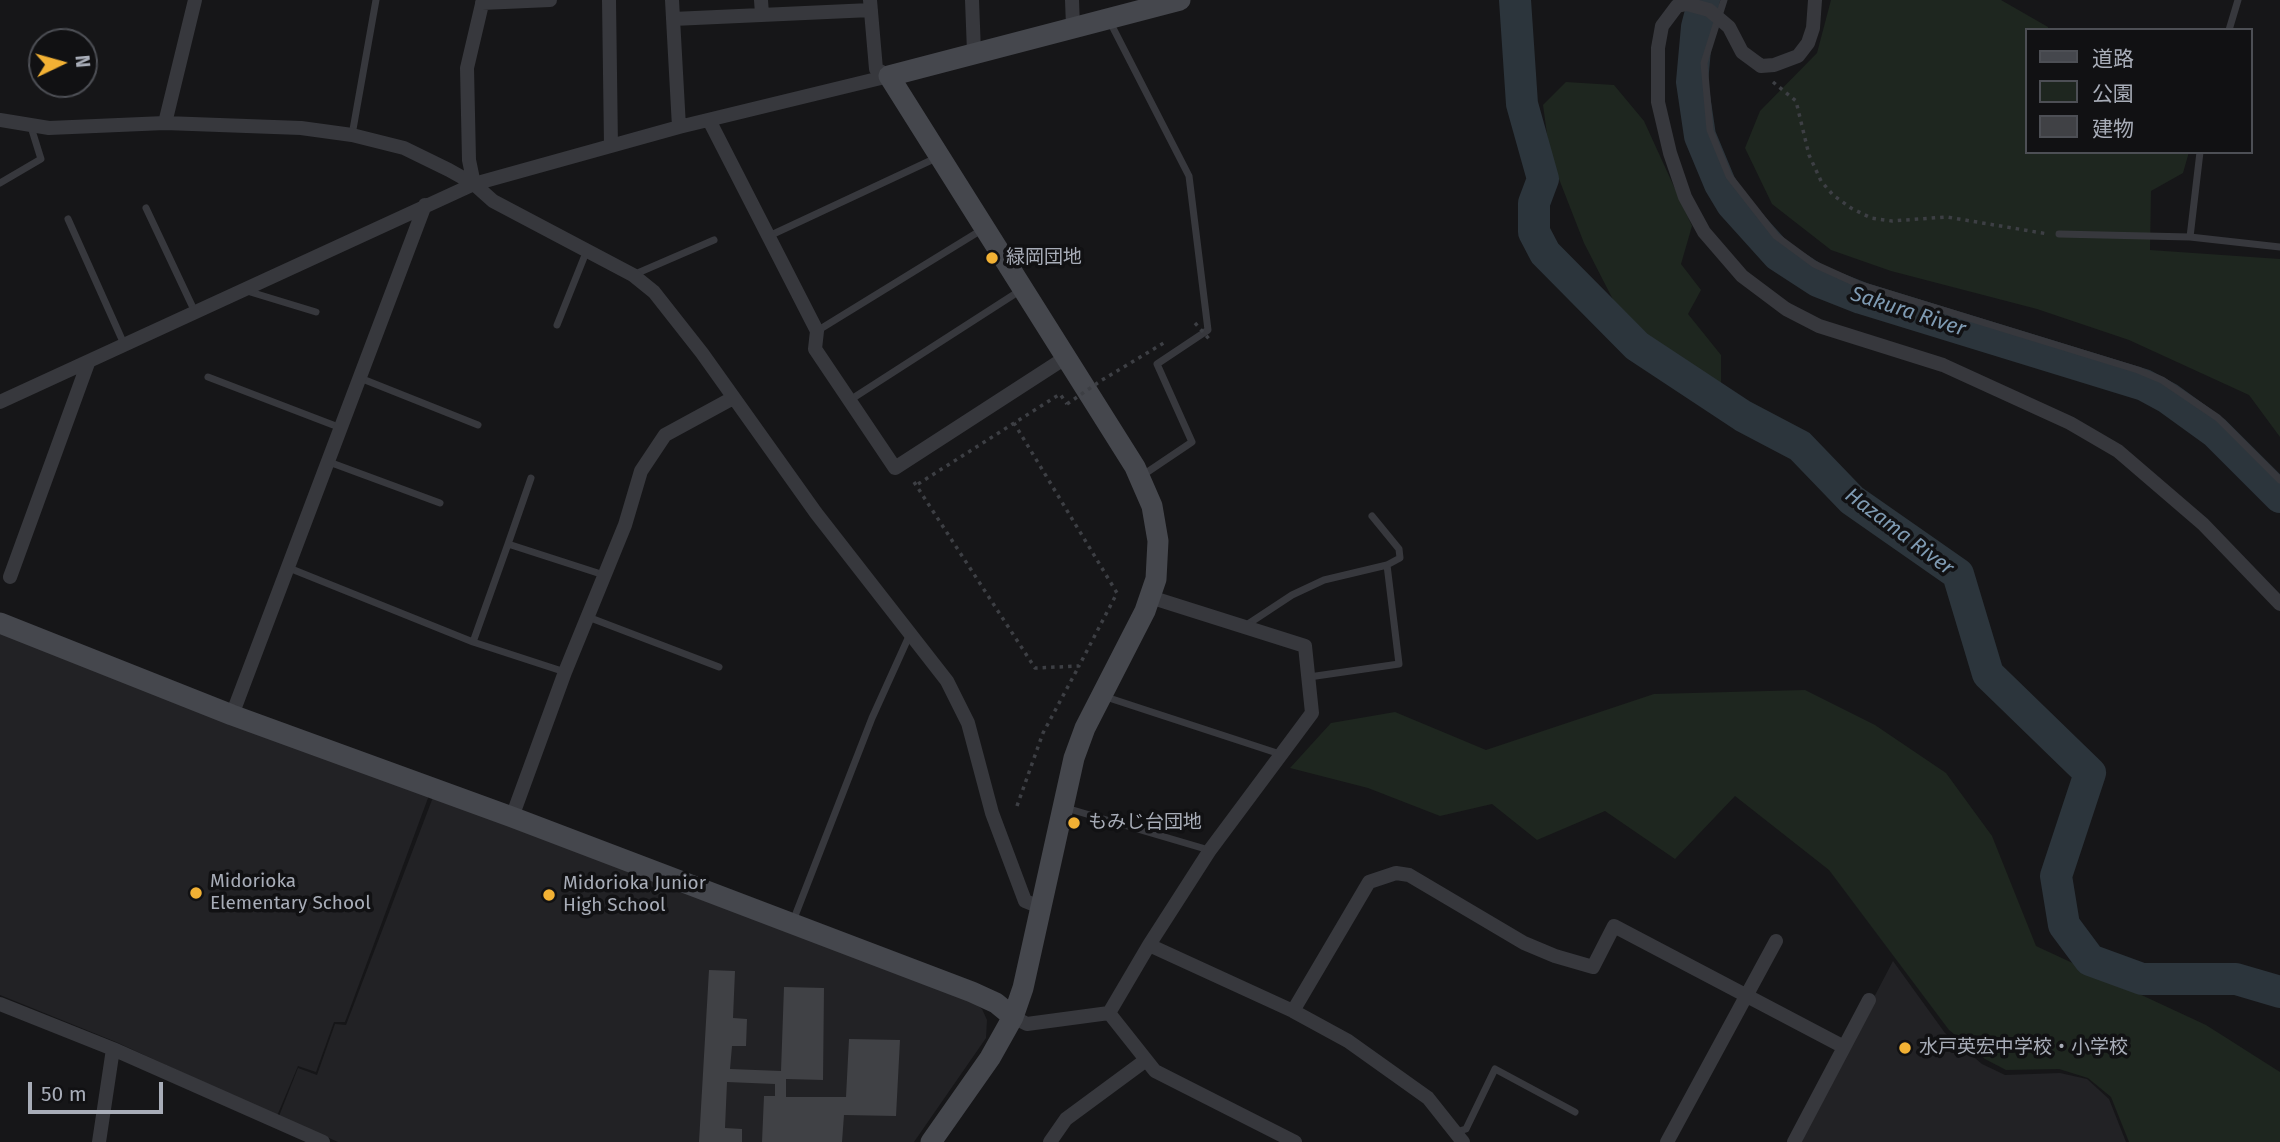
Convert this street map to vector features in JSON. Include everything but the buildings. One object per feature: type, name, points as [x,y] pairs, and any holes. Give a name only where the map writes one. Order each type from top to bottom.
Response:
[{"type":"street","points":[[165,123],[195,0]]},
{"type":"street","points":[[474,184],[469,160],[467,68],[482,1],[550,0]]},
{"type":"street","points":[[609,0],[612,64],[611,146]]},
{"type":"street","points":[[672,0],[679,127]]},
{"type":"street","points":[[972,0],[974,52]]},
{"type":"street","points":[[1072,0],[1073,27]]},
{"type":"street","points":[[0,402],[474,184],[679,127],[889,76],[1179,0]]},
{"type":"street","points":[[1815,0],[1814,29],[1798,56],[1787,63],[1761,66],[1742,52],[1714,14],[1687,4],[1677,6],[1662,26],[1658,48],[1658,102],[1670,153],[1685,197],[1704,232],[1742,276],[1765,295],[1819,326],[1943,365],[2091,434],[2118,451],[2203,524],[2280,604]]},
{"type":"street","points":[[673,19],[762,7],[870,5],[876,69],[889,76],[1140,477],[1152,506],[1158,541],[1156,579],[1078,748],[1061,807],[1023,988],[1013,1017],[990,1058],[931,1142]]},
{"type":"street","points":[[0,120],[31,127],[165,123],[301,128],[352,135],[404,148],[474,184],[493,201],[633,275],[653,292],[960,702],[992,813],[1025,901],[1040,907]]},
{"type":"street","points":[[709,120],[817,331],[815,349],[895,468],[1065,358]]},
{"type":"street","points":[[232,715],[425,205]]},
{"type":"street","points":[[10,578],[88,363]]},
{"type":"street","points":[[512,817],[565,673],[605,575],[641,471],[665,435],[733,398]]},
{"type":"street","points":[[1109,1013],[1210,850],[1312,713],[1305,646],[1150,597]]},
{"type":"street","points":[[0,623],[232,715],[512,817],[972,992],[996,1003],[1027,1024],[1109,1013]]},
{"type":"street","points":[[1293,1011],[1368,882],[1396,873],[1409,875],[1492,925],[1555,956],[1593,967],[1614,926],[1844,1047]]},
{"type":"street","points":[[1667,1142],[1776,941]]},
{"type":"street","points":[[1149,945],[1293,1011],[1348,1041],[1405,1079],[1428,1098],[1460,1137]]},
{"type":"street","points":[[1794,1142],[1869,1000]]},
{"type":"street","points":[[0,1004],[113,1049],[323,1142]]},
{"type":"street","points":[[1109,1013],[1155,1071],[1295,1142]]},
{"type":"street","points":[[99,1142],[113,1049]]},
{"type":"street","points":[[1050,1142],[1066,1119],[1146,1060]]},
{"type":"lane","points":[[352,135],[376,0]]},
{"type":"lane","points":[[1724,0],[1714,14],[1704,63],[1710,130],[1729,176],[1776,236],[1814,264],[1858,284],[2138,370],[2162,380],[2218,418],[2280,480]]},
{"type":"lane","points":[[2230,28],[2238,0]]},
{"type":"lane","points":[[1108,19],[1189,176],[1208,330],[1157,364],[1192,442],[1140,477]]},
{"type":"lane","points":[[0,183],[41,159],[31,127]]},
{"type":"lane","points":[[2190,237],[2200,154]]},
{"type":"lane","points":[[769,236],[940,157]]},
{"type":"lane","points":[[146,208],[195,312]]},
{"type":"lane","points":[[68,219],[124,344]]},
{"type":"lane","points":[[817,331],[984,228]]},
{"type":"lane","points":[[2059,234],[2190,237],[2280,247]]},
{"type":"lane","points":[[633,275],[714,240]]},
{"type":"lane","points":[[557,325],[587,250]]},
{"type":"lane","points":[[850,400],[1022,289]]},
{"type":"lane","points":[[243,290],[316,312]]},
{"type":"lane","points":[[208,377],[341,429]]},
{"type":"lane","points":[[360,378],[478,425]]},
{"type":"lane","points":[[329,462],[440,503]]},
{"type":"lane","points":[[473,642],[531,478]]},
{"type":"lane","points":[[1243,627],[1292,595],[1324,580],[1387,565],[1400,558],[1399,549],[1372,516]]},
{"type":"lane","points":[[508,544],[605,575]]},
{"type":"lane","points":[[1310,677],[1399,664],[1387,565]]},
{"type":"lane","points":[[289,568],[473,642],[565,673]]},
{"type":"lane","points":[[588,617],[719,667]]},
{"type":"lane","points":[[791,925],[872,718],[911,634]]},
{"type":"lane","points":[[1102,695],[1281,755]]},
{"type":"lane","points":[[1061,807],[1210,850]]},
{"type":"lane","points":[[1460,1137],[1495,1069],[1575,1112]]},
{"type":"path","points":[[1761,66],[1775,84],[1796,101],[1814,168],[1833,195],[1851,208],[1871,218],[1892,221],[1947,217],[2059,234]]},
{"type":"path","points":[[1185,330],[1195,323],[1210,340]]},
{"type":"path","points":[[1079,666],[1035,668],[916,483],[1060,394],[1067,404],[1174,336]]},
{"type":"path","points":[[1014,423],[1117,593],[1043,733],[1017,806]]},
{"type":"shaded area","name":"Midorioka Elementary School","points":[[0,633],[431,790],[345,1022],[334,1022],[316,1072],[298,1066],[277,1116],[116,1042],[0,995]]},
{"type":"shaded area","name":"Midorioka Junior High School","points":[[435,792],[970,999],[982,1009],[987,1020],[986,1038],[914,1142],[338,1142],[279,1116],[298,1068],[317,1075],[335,1024],[346,1025]]},
{"type":"shaded area","name":"水戸英宏中学校・小学校","points":[[1893,961],[1945,1033],[1982,1064],[2005,1075],[2060,1073],[2087,1079],[2109,1099],[2126,1142],[1798,1142]]},
{"type":"green space","points":[[1831,0],[2001,0],[2048,27],[2024,28],[2024,154],[2188,154],[2183,173],[2151,191],[2150,250],[2280,259],[2280,437],[2249,395],[2129,340],[2037,309],[1891,271],[1831,250],[1772,204],[1745,148],[1760,111],[1817,53]]},
{"type":"green space","points":[[1566,82],[1614,85],[1644,121],[1692,226],[1681,264],[1701,290],[1688,314],[1721,355],[1721,384],[1626,325],[1584,243],[1550,156],[1543,105]]},
{"type":"green space","points":[[1805,690],[1875,725],[1946,773],[1992,836],[2036,946],[2206,1025],[2280,1072],[2280,1142],[2129,1142],[2111,1097],[2088,1078],[2059,1069],[2006,1070],[1985,1059],[1949,1030],[1829,870],[1735,796],[1675,859],[1605,811],[1537,840],[1492,804],[1440,816],[1368,788],[1290,768],[1331,723],[1395,712],[1486,750],[1654,694]]},
{"type":"waterway","name":"Hazama River","points":[[1515,0],[1522,104],[1543,179],[1534,203],[1534,232],[1545,253],[1637,346],[1743,416],[1800,446],[1852,500],[1958,574],[1988,674],[2090,773],[2056,876],[2064,925],[2090,960],[2142,979],[2236,979],[2280,992]]},
{"type":"waterway","name":"Sakura River","points":[[1704,0],[1697,27],[1692,82],[1700,136],[1720,184],[1732,204],[1778,255],[1818,281],[1861,298],[2144,385],[2168,398],[2215,432],[2280,497]]},
{"type":"place","name":"緑岡団地","points":[[992,258]]},
{"type":"place","name":"もみじ台団地","points":[[1074,823]]},
{"type":"place","name":"Midorioka Elementary School","points":[[196,893]]},
{"type":"place","name":"Midorioka Junior High School","points":[[549,895]]},
{"type":"place","name":"水戸英宏中学校・小学校","points":[[1905,1048]]}]
